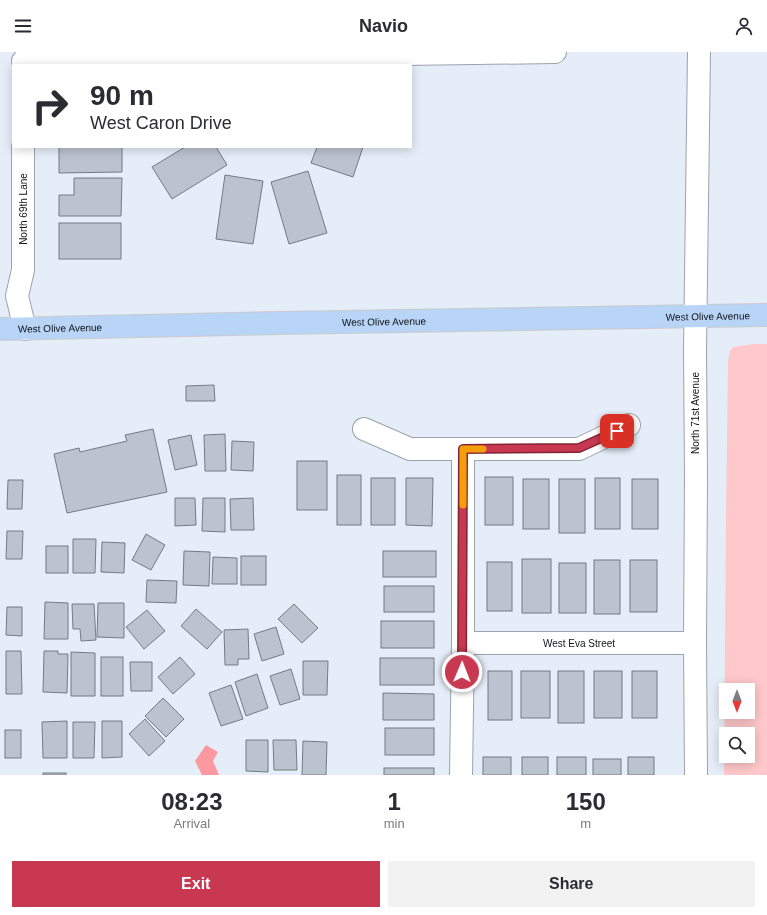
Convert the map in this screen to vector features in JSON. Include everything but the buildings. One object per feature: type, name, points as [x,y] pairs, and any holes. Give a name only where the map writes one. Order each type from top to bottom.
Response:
[{"type":"main road","name":"West Olive Avenue","points":[[0,329],[767,315]]},
{"type":"street","points":[[23,59],[263,60],[439,53],[555,52]]},
{"type":"street","name":"North 71st Avenue","points":[[696,775],[695,352],[699,52]]},
{"type":"street","name":"North 69th Lane","points":[[23,148],[23,270],[31,296],[25,329]]},
{"type":"street","points":[[364,429],[410,449],[579,448],[629,425]]},
{"type":"street","points":[[461,775],[463,449]]},
{"type":"street","name":"West Eva Street","points":[[463,643],[695,643]]},
{"type":"shaded area","points":[[767,344],[767,775],[724,775],[724,763],[755,763],[755,727],[724,727],[724,719],[755,719],[755,683],[725,683],[728,361],[730,351],[733,347]]},
{"type":"shaded area","points":[[206,745],[218,752],[213,761],[219,775],[202,775],[195,761]]},
{"type":"slow traffic","points":[[463,505],[463,449],[483,449]]},
{"type":"route","points":[[462,672],[463,449],[579,448],[617,431]]}]
